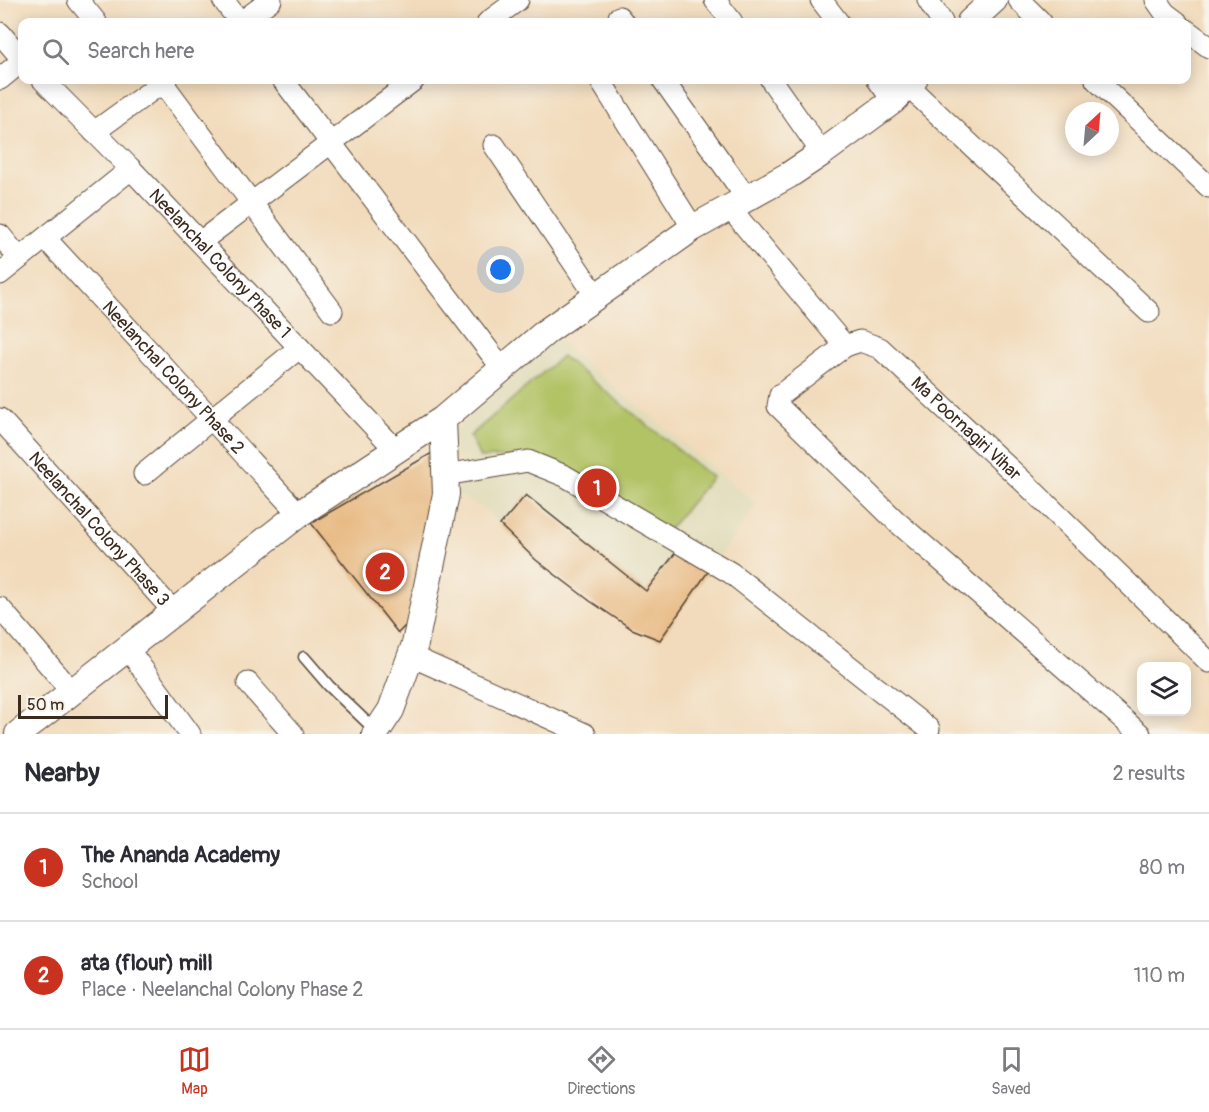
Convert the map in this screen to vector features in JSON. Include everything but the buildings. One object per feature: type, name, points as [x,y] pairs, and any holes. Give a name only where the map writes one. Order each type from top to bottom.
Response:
[{"type":"street","points":[[78,0],[93,18]]},
{"type":"street","points":[[223,0],[237,18]]},
{"type":"street","points":[[246,18],[271,0]]},
{"type":"street","points":[[493,18],[518,0]]},
{"type":"street","points":[[715,0],[729,18]]},
{"type":"street","points":[[821,0],[835,18]]},
{"type":"street","points":[[928,0],[939,18]]},
{"type":"street","points":[[974,18],[994,0]]},
{"type":"street","points":[[1019,0],[1037,18]]},
{"type":"street","points":[[1156,0],[1172,18]]},
{"type":"street","points":[[0,33],[18,55]]},
{"type":"street","points":[[1191,34],[1209,47]]},
{"type":"street","points":[[0,79],[18,63]]},
{"type":"street","name":"Neelanchal Colony Phase 1","points":[[47,84],[131,169],[396,450]]},
{"type":"street","points":[[94,132],[154,84]]},
{"type":"street","points":[[156,84],[252,204],[332,310]]},
{"type":"street","points":[[286,84],[502,368]]},
{"type":"street","points":[[200,243],[409,84]]},
{"type":"street","points":[[603,84],[693,228]]},
{"type":"street","points":[[665,84],[738,202],[845,346],[780,395],[778,406],[896,521],[1140,734]]},
{"type":"street","points":[[774,84],[822,153]]},
{"type":"street","points":[[890,84],[905,89],[1149,312]]},
{"type":"street","points":[[1100,84],[1209,187]]},
{"type":"street","points":[[18,734],[299,514],[443,419],[547,331],[693,228],[789,175],[822,153],[905,89]]},
{"type":"street","points":[[494,145],[596,296]]},
{"type":"street","points":[[0,274],[131,169]]},
{"type":"street","points":[[0,235],[19,258]]},
{"type":"street","name":"Neelanchal Colony Phase 2","points":[[46,239],[299,514]]},
{"type":"street","name":"Ma Poornagiri Vihar","points":[[845,346],[860,341],[880,348],[1026,484],[1209,663]]},
{"type":"street","points":[[144,474],[299,348]]},
{"type":"street","name":"Neelanchal Colony Phase 3","points":[[0,419],[175,613]]},
{"type":"street","points":[[376,733],[391,710],[411,656],[446,494],[443,419]]},
{"type":"street","points":[[445,475],[528,461],[565,476],[731,573],[929,729]]},
{"type":"street","points":[[0,608],[73,693]]},
{"type":"street","points":[[128,649],[190,734]]},
{"type":"street","points":[[411,656],[585,734]]},
{"type":"street","points":[[248,682],[293,734]]},
{"type":"lane","points":[[304,657],[376,733]]},
{"type":"shaded area","points":[[555,338],[757,504],[660,640],[632,629],[590,601],[536,560],[484,509],[455,494],[463,471],[463,460],[454,457],[453,431]]},
{"type":"green space","points":[[562,356],[712,477],[665,534],[531,455],[480,458],[470,436]]},
{"type":"place","name":"The Ananda Academy","points":[[597,488]]},
{"type":"place","name":"ata (flour) mill","points":[[385,572]]}]
